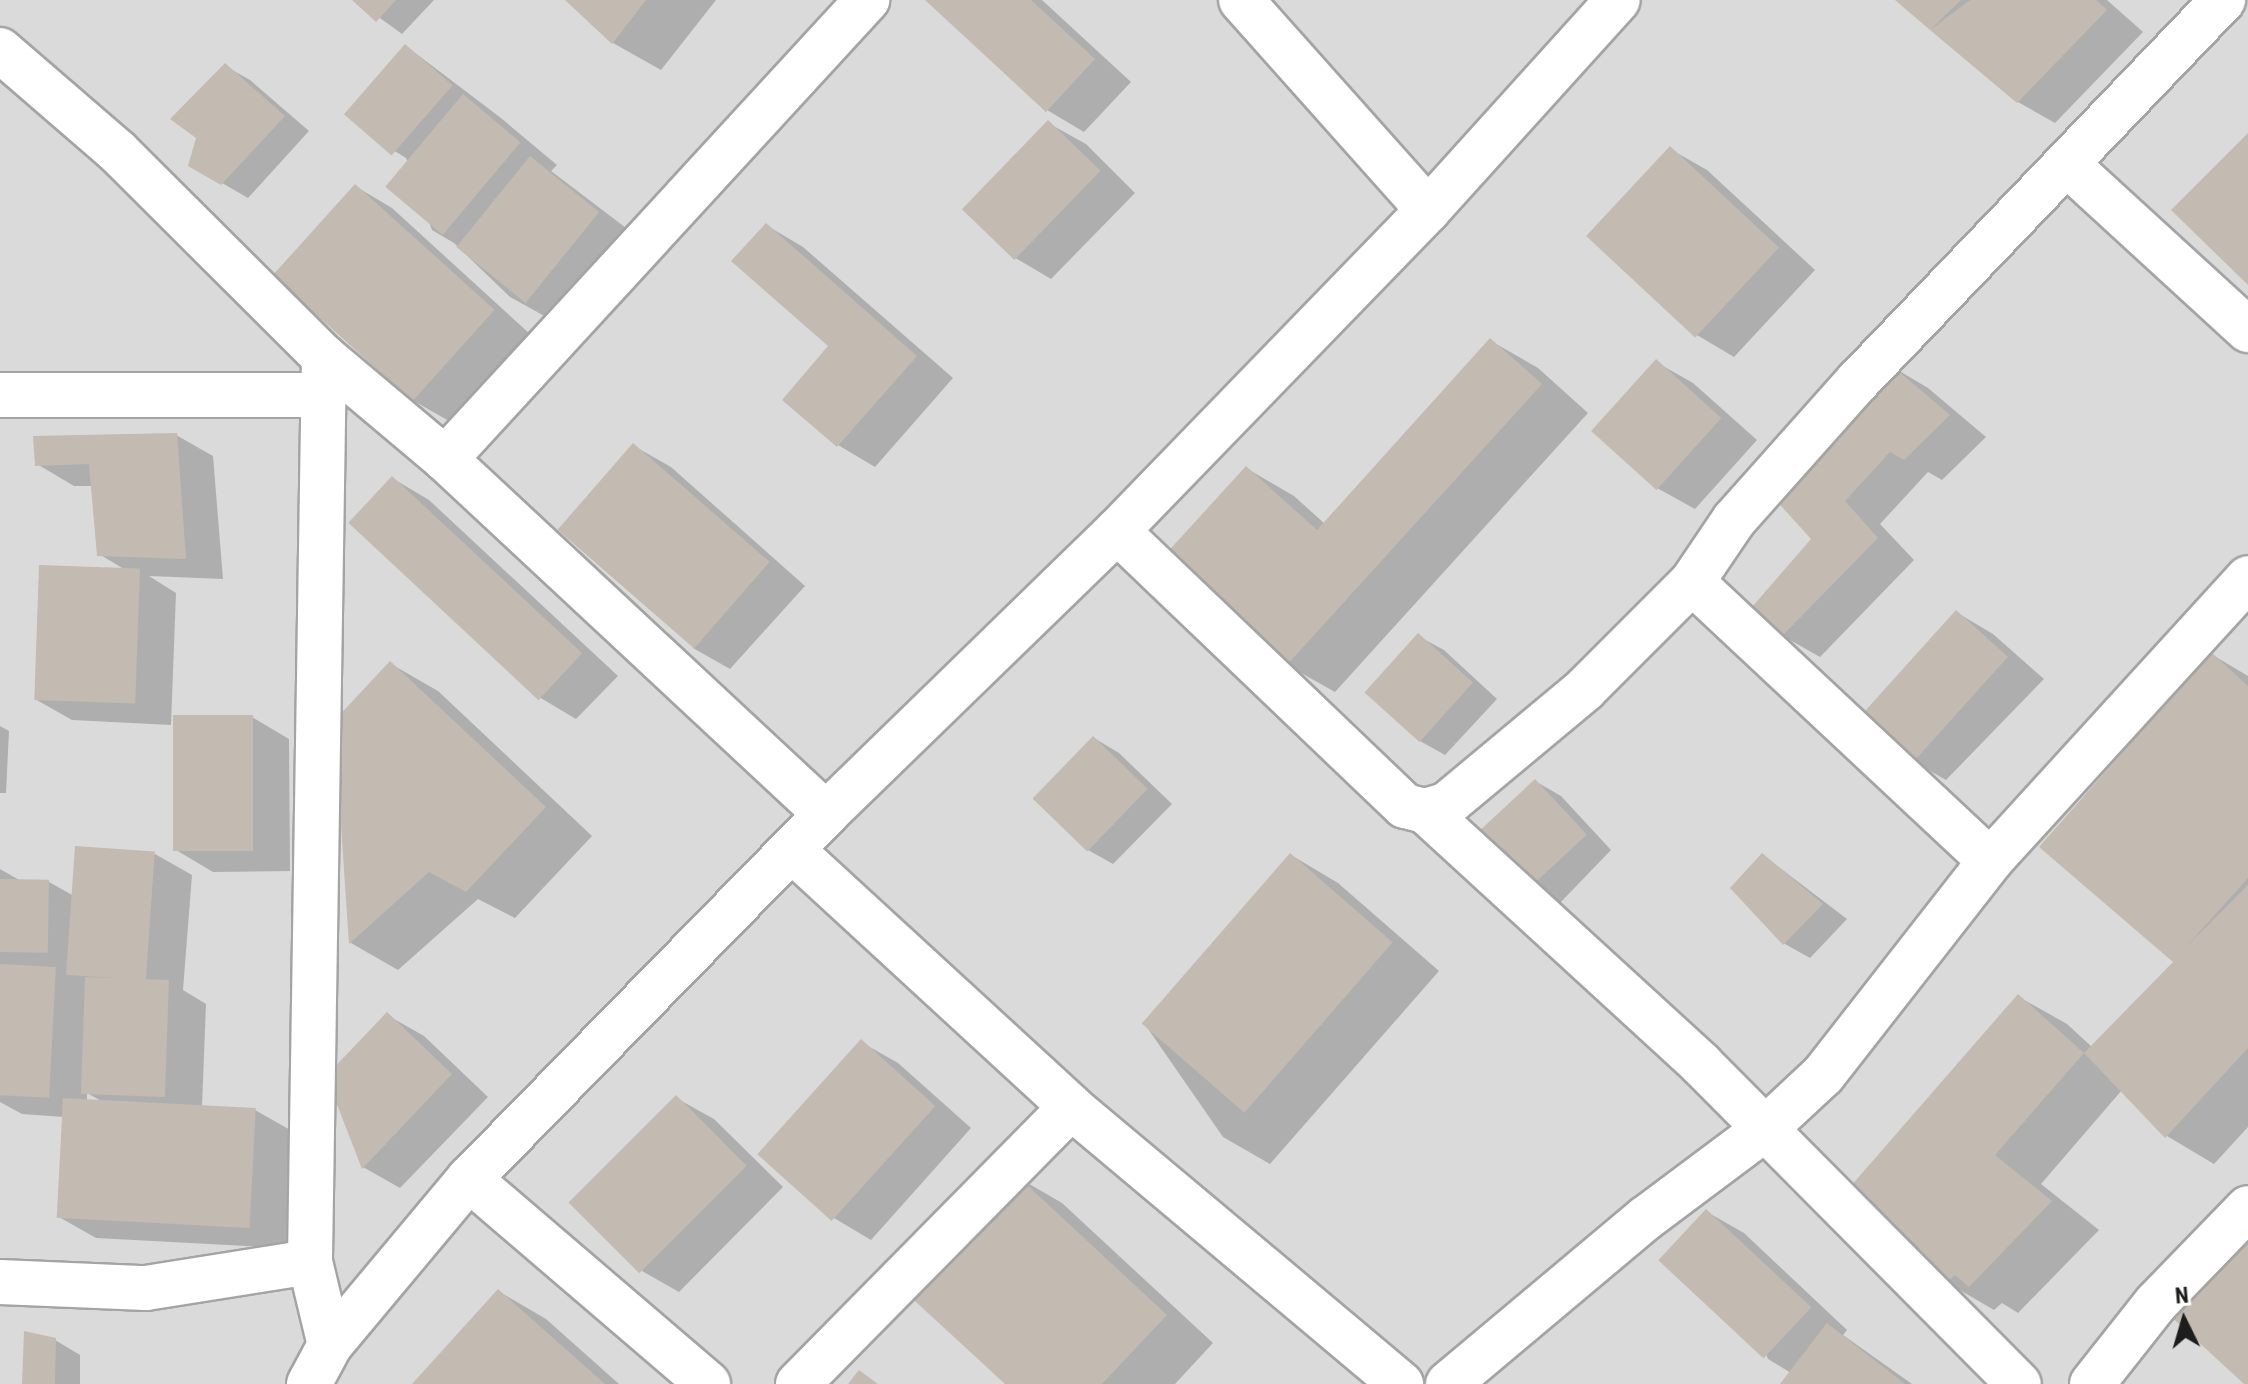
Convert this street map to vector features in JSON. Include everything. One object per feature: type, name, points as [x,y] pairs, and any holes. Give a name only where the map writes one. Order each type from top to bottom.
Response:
[{"type":"street","points":[[445,459],[867,0]]},
{"type":"street","points":[[1241,0],[1428,210]]},
{"type":"street","points":[[309,1384],[330,1345],[469,1179],[826,814],[1117,531],[1428,210],[1618,0]]},
{"type":"street","points":[[1425,811],[1446,805],[1585,689],[1692,582],[1734,520],[1858,381],[2069,166],[2223,0]]},
{"type":"street","points":[[0,50],[118,152],[324,376],[445,459],[826,814]]},
{"type":"street","points":[[2069,166],[2248,330]]},
{"type":"street","points":[[0,395],[324,376]]},
{"type":"street","points":[[324,376],[310,1262],[330,1345]]},
{"type":"street","points":[[1117,531],[1405,806],[1425,811],[1765,1129],[2019,1384]]},
{"type":"street","points":[[1448,1384],[1646,1218],[1765,1129],[1823,1075],[1990,861],[2248,578]]},
{"type":"street","points":[[1692,582],[1990,861]]},
{"type":"street","points":[[793,851],[1071,1107],[1401,1384]]},
{"type":"street","points":[[798,1384],[1071,1107]]},
{"type":"street","points":[[469,1179],[708,1384]]},
{"type":"street","points":[[2092,1384],[2156,1303],[2248,1208]]},
{"type":"street","points":[[0,1282],[146,1288],[310,1262]]},
{"type":"shaded area","points":[[0,0],[2248,0],[2248,1384],[0,1384]]},
{"type":"building","points":[[352,0],[396,0],[376,22]]},
{"type":"building","points":[[565,0],[646,0],[612,44]]},
{"type":"building","points":[[925,0],[1031,0],[1095,59],[1046,112]]},
{"type":"building","points":[[1895,0],[1961,0],[1930,30]]},
{"type":"building","points":[[1970,0],[2096,0],[2107,10],[2017,103],[1930,30]]},
{"type":"building","points":[[405,44],[453,85],[392,156],[344,114]]},
{"type":"building","points":[[225,63],[285,116],[221,185],[188,166],[196,138],[170,119]]},
{"type":"building","points":[[463,94],[520,142],[443,235],[385,187]]},
{"type":"building","points":[[1048,120],[1101,171],[1014,260],[962,209]]},
{"type":"building","points":[[2248,133],[2248,285],[2171,210]]},
{"type":"building","points":[[1670,146],[1779,248],[1695,338],[1586,236]]},
{"type":"building","points":[[530,156],[599,212],[526,303],[456,247]]},
{"type":"building","points":[[355,184],[495,310],[412,401],[273,275]]},
{"type":"building","points":[[766,223],[917,356],[837,447],[782,400],[828,346],[731,261]]},
{"type":"building","points":[[1490,338],[1542,384],[1286,666],[1163,557],[1246,466],[1317,530]]},
{"type":"building","points":[[1656,359],[1721,418],[1656,490],[1591,431]]},
{"type":"building","points":[[1890,364],[1950,415],[1904,460],[1890,452],[1845,501],[1878,538],[1781,637],[1752,607],[1811,539],[1773,497]]},
{"type":"building","points":[[177,433],[186,559],[97,556],[89,464],[35,466],[33,436]]},
{"type":"building","points":[[633,443],[770,562],[694,649],[558,530]]},
{"type":"building","points":[[392,476],[582,653],[539,700],[348,523]]},
{"type":"building","points":[[39,565],[140,569],[135,703],[34,700]]},
{"type":"building","points":[[1956,610],[2008,657],[1912,764],[1860,717]]},
{"type":"building","points":[[1418,633],[1473,683],[1419,742],[1364,692]]},
{"type":"building","points":[[2211,652],[2248,686],[2248,878],[2185,948],[2248,885],[2248,1048],[2165,1138],[2084,1053],[2173,962],[2039,847]]},
{"type":"building","points":[[390,661],[546,807],[466,892],[429,872],[349,944],[334,721]]},
{"type":"building","points":[[173,715],[253,715],[253,851],[173,851]]},
{"type":"building","points":[[1093,736],[1148,789],[1087,851],[1033,799]]},
{"type":"building","points":[[1535,779],[1587,835],[1525,893],[1473,837]]},
{"type":"building","points":[[75,846],[155,852],[146,980],[66,975]]},
{"type":"building","points":[[1290,853],[1393,942],[1244,1113],[1142,1024]]},
{"type":"building","points":[[1762,853],[1823,904],[1783,945],[1730,888]]},
{"type":"building","points":[[0,879],[49,880],[48,953],[0,952]]},
{"type":"building","points":[[0,964],[56,967],[49,1098],[0,1095]]},
{"type":"building","points":[[85,977],[169,980],[165,1097],[81,1094]]},
{"type":"building","points":[[2018,994],[2084,1053],[1995,1155],[2052,1201],[1969,1287],[1955,1275],[1944,1284],[1850,1187]]},
{"type":"building","points":[[387,1012],[452,1074],[362,1169],[326,1076]]},
{"type":"building","points":[[861,1039],[935,1106],[832,1221],[757,1154]]},
{"type":"building","points":[[676,1095],[747,1166],[639,1273],[569,1202]]},
{"type":"building","points":[[63,1098],[256,1108],[249,1228],[57,1218]]},
{"type":"building","points":[[1014,1173],[1167,1315],[1102,1384],[1005,1384],[903,1290]]},
{"type":"building","points":[[1706,1209],[1811,1307],[1764,1358],[1658,1260]]},
{"type":"building","points":[[2248,1221],[2248,1384],[2244,1384],[2166,1312]]},
{"type":"building","points":[[498,1289],[605,1384],[412,1384]]},
{"type":"building","points":[[1827,1323],[1905,1384],[1780,1384]]},
{"type":"building","points":[[24,1331],[56,1338],[55,1384],[22,1384]]},
{"type":"building","points":[[859,1370],[878,1384],[848,1384]]}]
